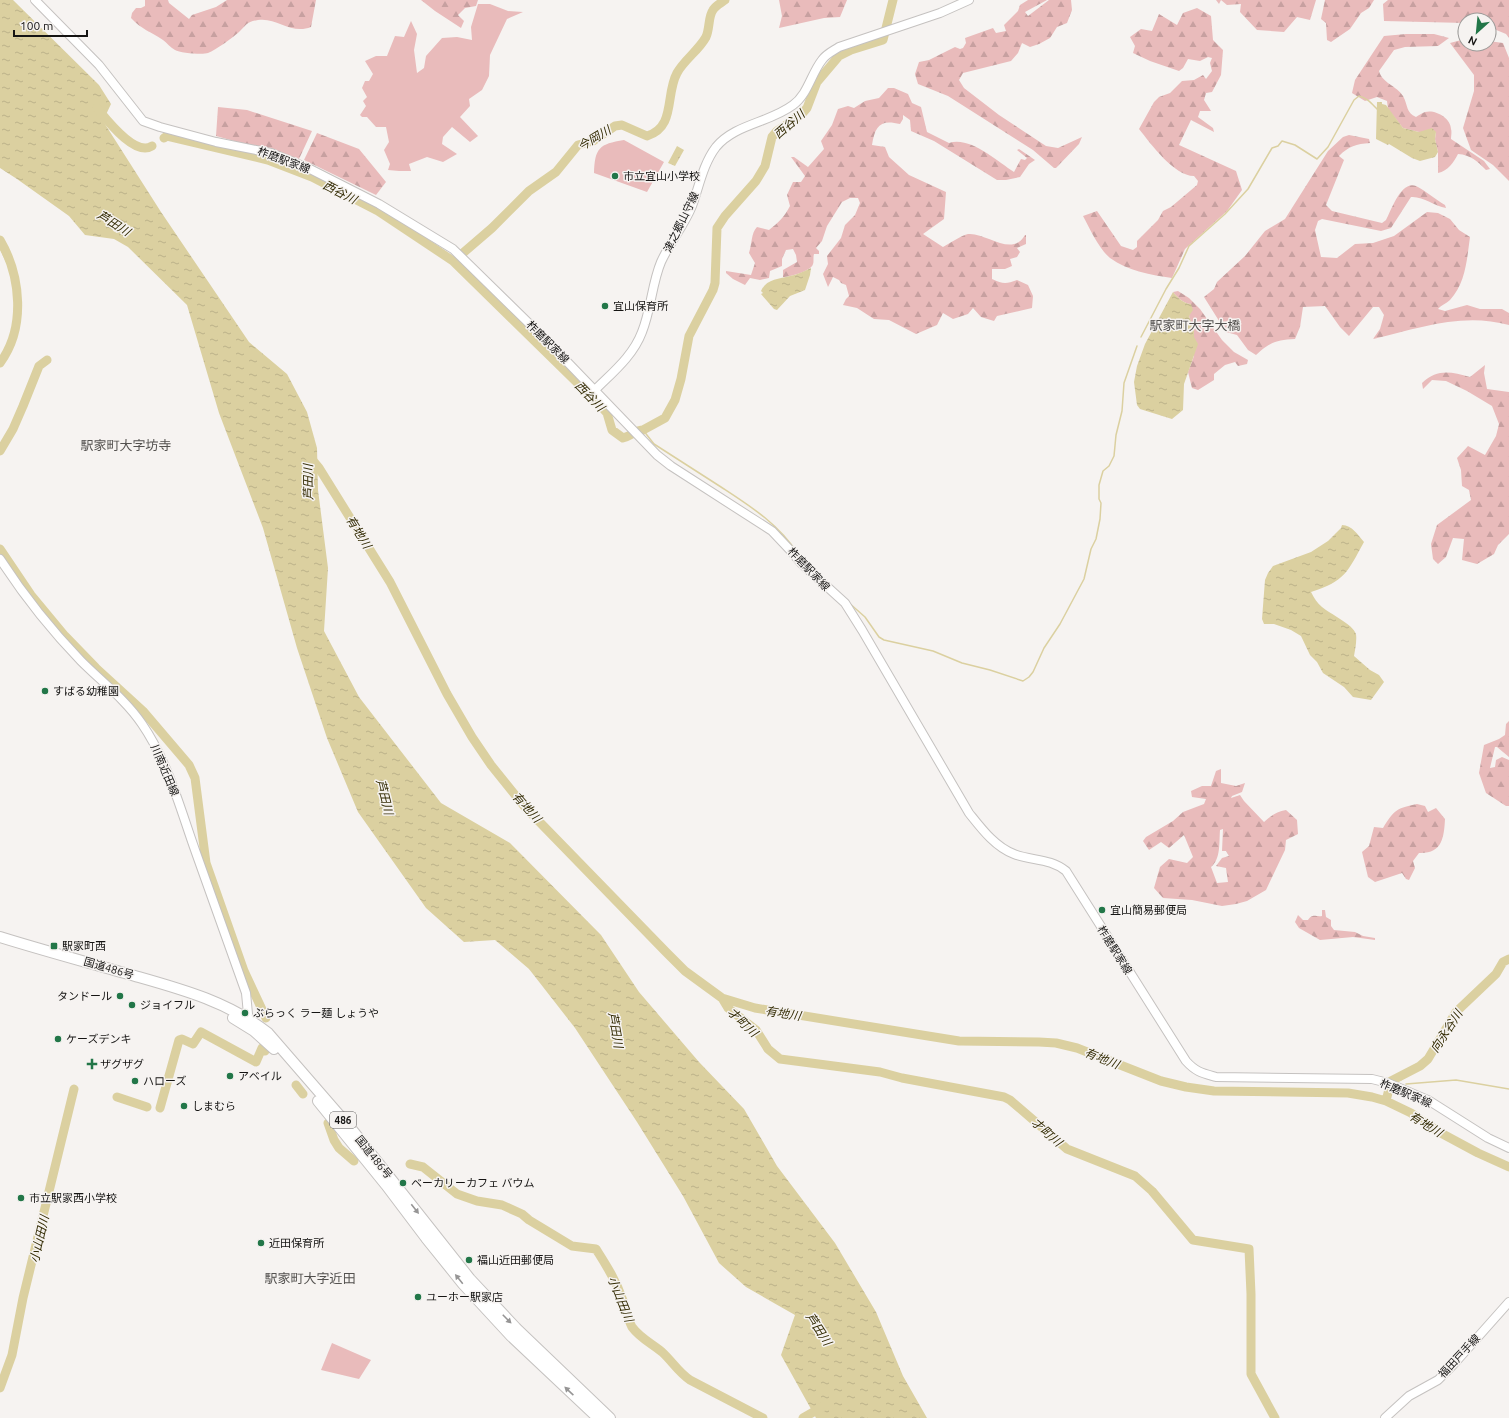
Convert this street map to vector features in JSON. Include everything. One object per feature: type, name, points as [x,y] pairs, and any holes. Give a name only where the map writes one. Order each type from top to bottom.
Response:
[{"type":"highway","name":"国道486号","points":[[0,937],[190,992],[268,1033],[353,1131],[475,1284],[516,1328],[610,1418]]},
{"type":"highway","name":"国道486号","points":[[0,944],[189,998],[245,1021],[266,1041],[308,1089],[386,1184],[426,1238],[468,1290],[507,1331],[598,1418]]},
{"type":"main road","name":"柞磨駅家線","points":[[35,0],[99,65],[143,121],[160,128],[216,142],[255,149],[278,156],[310,169],[378,204],[428,233],[457,253],[595,390],[640,439],[657,455],[671,466],[772,531],[801,563],[845,603],[969,813],[983,830],[1002,849],[1013,854],[1047,860],[1066,871],[1182,1055],[1193,1068],[1199,1072],[1216,1077],[1372,1079],[1390,1084],[1428,1100],[1488,1138],[1509,1148]]},
{"type":"main road","name":"津之郷山守線","points":[[595,390],[621,364],[635,347],[642,331],[661,262],[691,207],[707,163],[716,147],[730,136],[747,126],[777,114],[793,105],[805,92],[820,62],[825,56],[839,47],[940,13],[969,0]]},
{"type":"main road","name":"川南近田線","points":[[0,560],[49,626],[81,661],[123,701],[142,724],[158,751],[178,801],[246,993],[248,1010],[245,1021]]},
{"type":"main road","name":"福田戸手線","points":[[1384,1418],[1409,1396],[1438,1380],[1509,1302]]},
{"type":"green space","points":[[145,0],[168,0],[169,3],[189,19],[192,15],[216,7],[227,0],[316,0],[311,27],[297,29],[271,21],[258,20],[247,24],[224,44],[208,53],[201,54],[186,53],[175,50],[163,40],[135,22],[131,18],[132,13],[136,8],[145,6]]},
{"type":"green space","points":[[421,0],[478,0],[476,6],[465,8],[458,15],[464,21],[461,28]]},
{"type":"green space","points":[[779,0],[847,0],[840,17],[824,18],[779,28],[782,16]]},
{"type":"green space","points":[[1028,0],[1047,0],[1025,12],[1028,16],[1049,0],[1071,0],[1072,10],[1067,23],[1057,27],[1050,38],[1039,44],[1030,47],[1022,43],[1018,53],[1011,61],[963,73],[959,80],[964,88],[999,115],[1046,146],[1058,148],[1082,137],[1079,144],[1056,168],[1054,168],[1033,150],[948,96],[918,84],[915,74],[919,62],[929,60],[955,47],[960,49],[963,48],[966,43],[965,38],[993,28],[996,33],[1006,31],[1004,25],[1018,11],[1020,5]]},
{"type":"green space","points":[[1221,0],[1316,0],[1310,20],[1297,17],[1284,32],[1257,30],[1240,12],[1241,4],[1227,5]]},
{"type":"green space","points":[[1325,0],[1374,0],[1369,8],[1361,13],[1350,29],[1331,42],[1327,40],[1326,23],[1321,19]]},
{"type":"green space","points":[[1388,0],[1509,0],[1509,38],[1506,34],[1497,30],[1497,12],[1457,12],[1457,23],[1384,21],[1383,4]]},
{"type":"green space","points":[[478,4],[490,4],[508,11],[523,12],[507,19],[490,55],[489,76],[482,90],[469,99],[470,106],[460,117],[478,136],[470,142],[452,127],[443,137],[442,144],[457,154],[443,162],[427,157],[409,164],[411,171],[388,170],[390,164],[384,150],[389,142],[386,127],[376,127],[367,117],[362,117],[360,115],[366,106],[363,101],[367,97],[362,88],[365,81],[369,81],[373,74],[365,61],[376,56],[387,56],[395,36],[404,37],[411,21],[417,34],[414,50],[417,73],[424,68],[426,56],[442,38],[457,37],[472,40],[471,27]]},
{"type":"green space","points":[[1197,8],[1211,16],[1213,40],[1223,50],[1221,75],[1212,92],[1206,93],[1204,100],[1211,111],[1200,111],[1198,117],[1213,128],[1214,132],[1191,120],[1179,145],[1236,171],[1242,190],[1227,211],[1185,249],[1172,278],[1148,274],[1132,269],[1110,258],[1098,244],[1083,216],[1097,211],[1121,246],[1133,250],[1137,247],[1137,241],[1158,220],[1163,211],[1171,207],[1197,185],[1198,181],[1194,176],[1186,175],[1171,165],[1156,150],[1139,129],[1154,102],[1159,97],[1170,93],[1182,81],[1194,80],[1203,75],[1206,79],[1212,71],[1210,63],[1212,58],[1208,57],[1200,61],[1188,59],[1183,68],[1179,71],[1150,61],[1133,53],[1135,46],[1130,37],[1141,29],[1152,31],[1159,14],[1177,25],[1183,13]]},
{"type":"green space","points":[[1434,34],[1449,38],[1438,46],[1405,47],[1394,50],[1379,71],[1383,79],[1403,96],[1410,113],[1416,117],[1429,111],[1442,115],[1450,125],[1451,139],[1484,161],[1490,169],[1486,170],[1474,159],[1458,154],[1448,168],[1438,173],[1438,152],[1435,139],[1436,132],[1419,132],[1403,128],[1388,109],[1387,101],[1377,97],[1365,101],[1352,93],[1355,80],[1384,36]]},
{"type":"green space","points":[[1457,41],[1457,52],[1497,52],[1497,42],[1503,43],[1509,58],[1509,181],[1493,165],[1471,150],[1463,128],[1474,91],[1474,75],[1450,43]]},
{"type":"green space","points":[[888,88],[894,88],[908,94],[912,103],[921,107],[927,132],[949,143],[966,143],[974,146],[992,156],[1014,172],[1021,159],[1025,160],[1027,158],[1017,150],[1019,149],[1035,160],[1029,164],[1020,177],[997,180],[934,141],[911,131],[910,120],[903,115],[903,119],[900,124],[888,122],[883,123],[875,133],[872,145],[885,147],[889,157],[909,175],[946,192],[944,219],[923,234],[943,247],[968,234],[975,234],[1006,244],[1013,244],[1020,241],[1026,235],[1026,244],[1017,248],[1020,252],[1017,257],[1010,259],[1012,266],[1005,269],[992,269],[992,279],[1004,283],[1017,280],[1028,285],[1033,296],[1032,308],[997,316],[994,321],[981,317],[973,308],[968,314],[953,319],[943,313],[937,325],[916,334],[889,320],[874,319],[857,308],[843,305],[849,296],[846,285],[833,277],[828,287],[823,274],[828,264],[827,256],[841,238],[845,225],[855,215],[860,203],[858,198],[850,198],[842,202],[827,226],[822,241],[816,248],[819,251],[819,254],[814,254],[812,267],[809,269],[795,275],[783,277],[783,270],[797,262],[793,249],[786,250],[782,259],[782,266],[770,271],[769,278],[760,280],[750,278],[745,285],[733,279],[726,273],[726,271],[751,275],[755,263],[749,253],[755,229],[757,227],[769,230],[788,210],[790,206],[787,195],[793,182],[801,182],[805,176],[791,157],[794,157],[808,167],[824,149],[821,141],[832,125],[838,109],[848,106],[854,108],[865,101],[879,98]]},
{"type":"green space","points":[[218,107],[247,110],[312,131],[299,159],[216,136]]},
{"type":"green space","points":[[317,133],[359,149],[386,182],[376,195],[304,160]]},
{"type":"green space","points":[[1349,135],[1369,139],[1370,143],[1353,146],[1339,156],[1344,160],[1326,205],[1332,211],[1382,223],[1386,220],[1397,197],[1411,185],[1423,190],[1445,205],[1446,208],[1420,198],[1411,197],[1391,228],[1381,231],[1322,219],[1318,221],[1315,230],[1321,257],[1337,258],[1355,244],[1373,243],[1394,236],[1427,212],[1438,213],[1450,219],[1459,230],[1470,237],[1467,262],[1463,278],[1450,300],[1438,309],[1445,311],[1467,305],[1480,309],[1502,309],[1509,313],[1509,325],[1492,321],[1458,321],[1424,326],[1373,339],[1380,329],[1384,315],[1379,307],[1373,307],[1349,336],[1340,327],[1325,306],[1303,307],[1300,327],[1295,339],[1274,342],[1265,347],[1256,355],[1248,350],[1237,335],[1226,332],[1204,297],[1214,289],[1217,282],[1245,256],[1265,231],[1285,219],[1328,151],[1343,137]]},
{"type":"green space","points":[[624,140],[664,162],[647,192],[594,173],[597,153],[600,149],[609,143]]},
{"type":"green space","points":[[1178,291],[1189,298],[1200,309],[1222,340],[1234,352],[1248,360],[1247,364],[1238,366],[1235,362],[1225,365],[1214,374],[1214,380],[1198,390],[1192,388],[1188,372],[1194,356],[1194,330],[1189,316],[1191,304],[1183,302],[1173,292]]},
{"type":"green space","points":[[1485,365],[1484,373],[1487,389],[1509,392],[1509,534],[1498,545],[1494,554],[1477,564],[1462,560],[1464,539],[1453,538],[1446,557],[1438,564],[1433,559],[1431,544],[1437,525],[1471,500],[1469,490],[1462,486],[1461,470],[1457,458],[1468,446],[1485,455],[1496,436],[1499,424],[1492,406],[1467,391],[1446,381],[1432,380],[1423,389],[1422,383],[1434,375],[1445,372],[1470,377]]},
{"type":"green space","points":[[1509,721],[1509,757],[1495,747],[1490,768],[1495,767],[1496,760],[1502,757],[1509,760],[1509,806],[1506,806],[1486,793],[1479,773],[1484,745],[1505,735],[1506,724]]},
{"type":"green space","points":[[1221,769],[1221,783],[1236,786],[1245,783],[1242,792],[1232,796],[1231,798],[1240,795],[1264,822],[1277,813],[1286,810],[1297,820],[1298,834],[1286,840],[1285,850],[1266,890],[1247,901],[1222,906],[1192,900],[1163,898],[1154,888],[1160,867],[1169,859],[1187,863],[1193,857],[1184,835],[1169,848],[1161,842],[1149,850],[1143,841],[1146,837],[1173,821],[1183,812],[1204,804],[1206,799],[1192,797],[1191,791],[1202,786],[1211,786],[1216,771]],"holes":[[[1223,829],[1222,851],[1226,851],[1229,856],[1222,858],[1216,866],[1226,868],[1228,882],[1217,883],[1211,867],[1218,855],[1220,830]]]},
{"type":"green space","points":[[1417,804],[1425,806],[1428,812],[1436,808],[1445,819],[1444,832],[1440,844],[1433,851],[1419,853],[1413,861],[1415,868],[1409,880],[1406,879],[1402,873],[1375,882],[1368,877],[1362,852],[1369,846],[1374,827],[1383,828],[1390,817],[1397,811]]},
{"type":"green space","points":[[1322,910],[1325,910],[1326,917],[1331,920],[1331,926],[1334,930],[1355,932],[1363,936],[1375,938],[1375,940],[1353,937],[1320,940],[1299,928],[1295,922],[1298,915],[1303,920],[1308,920],[1313,916],[1322,916]]},
{"type":"green space","points":[[332,1343],[371,1360],[359,1379],[321,1370]]},
{"type":"water","name":"芦田川","points":[[0,0],[13,0],[99,85],[111,104],[103,121],[161,212],[249,342],[287,374],[307,412],[317,448],[318,490],[328,568],[324,631],[359,697],[441,803],[510,843],[601,935],[639,992],[699,1062],[744,1109],[777,1166],[835,1243],[876,1312],[903,1376],[927,1418],[816,1418],[781,1355],[795,1315],[746,1287],[719,1263],[683,1196],[637,1122],[575,1028],[529,969],[495,940],[464,942],[426,908],[358,812],[327,738],[297,648],[263,528],[219,413],[187,305],[128,247],[114,239],[85,235],[69,216],[0,168]]},
{"type":"water","points":[[1377,102],[1382,102],[1382,104],[1386,105],[1403,128],[1419,132],[1432,128],[1436,132],[1435,139],[1438,152],[1435,157],[1420,161],[1412,158],[1389,144],[1388,145],[1376,139]]},
{"type":"water","points":[[677,146],[684,150],[675,166],[668,163]]},
{"type":"water","points":[[0,239],[15,264],[7,264],[0,250]]},
{"type":"water","points":[[811,268],[805,290],[790,296],[777,310],[774,309],[761,294],[763,293],[761,291],[763,287],[769,282],[795,275]]},
{"type":"water","points":[[1173,292],[1183,302],[1191,304],[1193,310],[1189,316],[1194,330],[1194,337],[1198,344],[1184,384],[1183,410],[1172,419],[1140,409],[1137,405],[1134,382],[1137,366],[1145,344]]},
{"type":"water","points":[[1342,525],[1346,525],[1352,529],[1364,542],[1349,569],[1338,580],[1311,592],[1320,605],[1354,630],[1356,640],[1354,656],[1370,670],[1379,675],[1384,682],[1371,700],[1353,697],[1344,687],[1323,673],[1317,662],[1310,655],[1301,636],[1291,630],[1274,624],[1264,624],[1262,619],[1265,580],[1273,566],[1311,552],[1328,541],[1341,528]]},
{"type":"waterway","name":"今岡川","points":[[463,253],[492,228],[529,191],[556,172],[578,145],[593,141],[615,126],[622,125],[647,136],[656,132],[666,118],[673,82],[677,73],[703,42],[707,34],[711,13],[715,7],[725,0]]},
{"type":"waterway","name":"西谷川","points":[[164,138],[167,136],[268,160],[312,177],[378,211],[453,261],[599,404],[607,413],[612,430],[623,438],[643,430],[665,418],[675,400],[681,379],[689,336],[713,290],[715,283],[717,228],[725,216],[756,181],[765,166],[772,137],[777,131],[801,115],[807,108],[817,82],[839,56],[851,50],[883,40],[893,0]]},
{"type":"waterway","points":[[1141,337],[1166,289],[1179,268],[1189,246],[1225,214],[1248,189],[1272,148],[1278,146],[1282,141],[1295,145],[1317,159],[1328,147],[1354,100],[1359,96],[1362,97],[1369,101],[1377,109]]},
{"type":"waterway","name":"西谷川","points":[[97,108],[114,128],[130,142],[145,148],[152,146]]},
{"type":"waterway","points":[[0,240],[13,269],[18,302],[14,334],[0,363]]},
{"type":"waterway","points":[[848,602],[865,617],[879,637],[884,640],[933,651],[962,663],[990,670],[1023,681],[1029,677],[1084,579],[1091,549],[1096,539],[1100,519],[1101,503],[1099,499],[1099,485],[1103,471],[1109,466],[1114,456],[1116,435],[1122,411],[1124,383],[1137,346]]},
{"type":"waterway","points":[[0,451],[13,429],[39,366],[47,360]]},
{"type":"waterway","points":[[643,430],[654,444],[732,494],[763,516],[782,534],[798,554]]},
{"type":"waterway","name":"有地川","points":[[309,456],[319,468],[390,582],[447,694],[472,737],[491,765],[524,806],[666,952],[685,971],[722,998],[755,1008],[959,1041],[1056,1043],[1077,1048],[1161,1081],[1186,1087],[1214,1091],[1348,1093],[1372,1097],[1386,1101],[1411,1113],[1439,1132],[1478,1153],[1509,1167]]},
{"type":"waterway","points":[[0,549],[31,595],[65,636],[96,668],[143,711],[189,765],[195,778],[206,863],[244,971],[266,1018]]},
{"type":"waterway","name":"向永谷川","points":[[1386,1101],[1391,1081],[1420,1066],[1428,1059],[1456,1012],[1496,974],[1503,962],[1509,959]]},
{"type":"waterway","name":"才町川","points":[[722,998],[728,1008],[756,1030],[768,1049],[780,1059],[880,1072],[902,1078],[1004,1097],[1010,1100],[1067,1149],[1135,1176],[1152,1191],[1193,1240],[1249,1249],[1251,1294],[1251,1374],[1275,1418]]},
{"type":"waterway","name":"小山田川","points":[[160,1108],[179,1040],[182,1039],[193,1044],[201,1032],[256,1062],[262,1048],[265,1051]]},
{"type":"waterway","points":[[1406,1084],[1456,1080],[1509,1089]]},
{"type":"waterway","name":"小山田川","points":[[296,1085],[303,1094]]},
{"type":"waterway","name":"小山田川","points":[[0,1388],[12,1355],[23,1298],[74,1089]]},
{"type":"waterway","name":"小山田川","points":[[117,1097],[147,1107]]},
{"type":"waterway","name":"小山田川","points":[[328,1123],[334,1140],[339,1148],[354,1161]]},
{"type":"waterway","name":"小山田川","points":[[410,1164],[423,1167],[457,1194],[477,1201],[502,1205],[522,1214],[529,1220],[572,1246],[596,1249],[617,1285],[630,1324],[635,1331],[662,1352],[682,1374],[690,1380],[763,1418]]},
{"type":"waterway","name":"小山田川","points":[[803,1418],[824,1406]]},
{"type":"place","name":"市立宜山小学校","points":[[615,176]]},
{"type":"place","name":"宜山保育所","points":[[605,306]]},
{"type":"place","name":"すばる幼稚園","points":[[45,691]]},
{"type":"place","name":"宜山簡易郵便局","points":[[1102,910]]},
{"type":"place","name":"駅家町西","points":[[54,946]]},
{"type":"place","name":"タンドール","points":[[120,996]]},
{"type":"place","name":"ジョイフル","points":[[132,1005]]},
{"type":"place","name":"ぶらっく ラー麺 しょうや","points":[[245,1013]]},
{"type":"place","name":"ケーズデンキ","points":[[58,1039]]},
{"type":"place","name":"ザグザグ","points":[[92,1064]]},
{"type":"place","name":"アベイル","points":[[230,1076]]},
{"type":"place","name":"ハローズ","points":[[135,1081]]},
{"type":"place","name":"しまむら","points":[[184,1106]]},
{"type":"place","name":"ベーカリーカフェ バウム","points":[[403,1183]]},
{"type":"place","name":"市立駅家西小学校","points":[[21,1198]]},
{"type":"place","name":"近田保育所","points":[[261,1243]]},
{"type":"place","name":"福山近田郵便局","points":[[469,1260]]},
{"type":"place","name":"ユーホー駅家店","points":[[418,1297]]},
{"type":"district","name":"駅家町大字大橋","points":[[1195,325]]},
{"type":"district","name":"駅家町大字坊寺","points":[[126,445]]},
{"type":"district","name":"駅家町大字近田","points":[[310,1278]]}]
